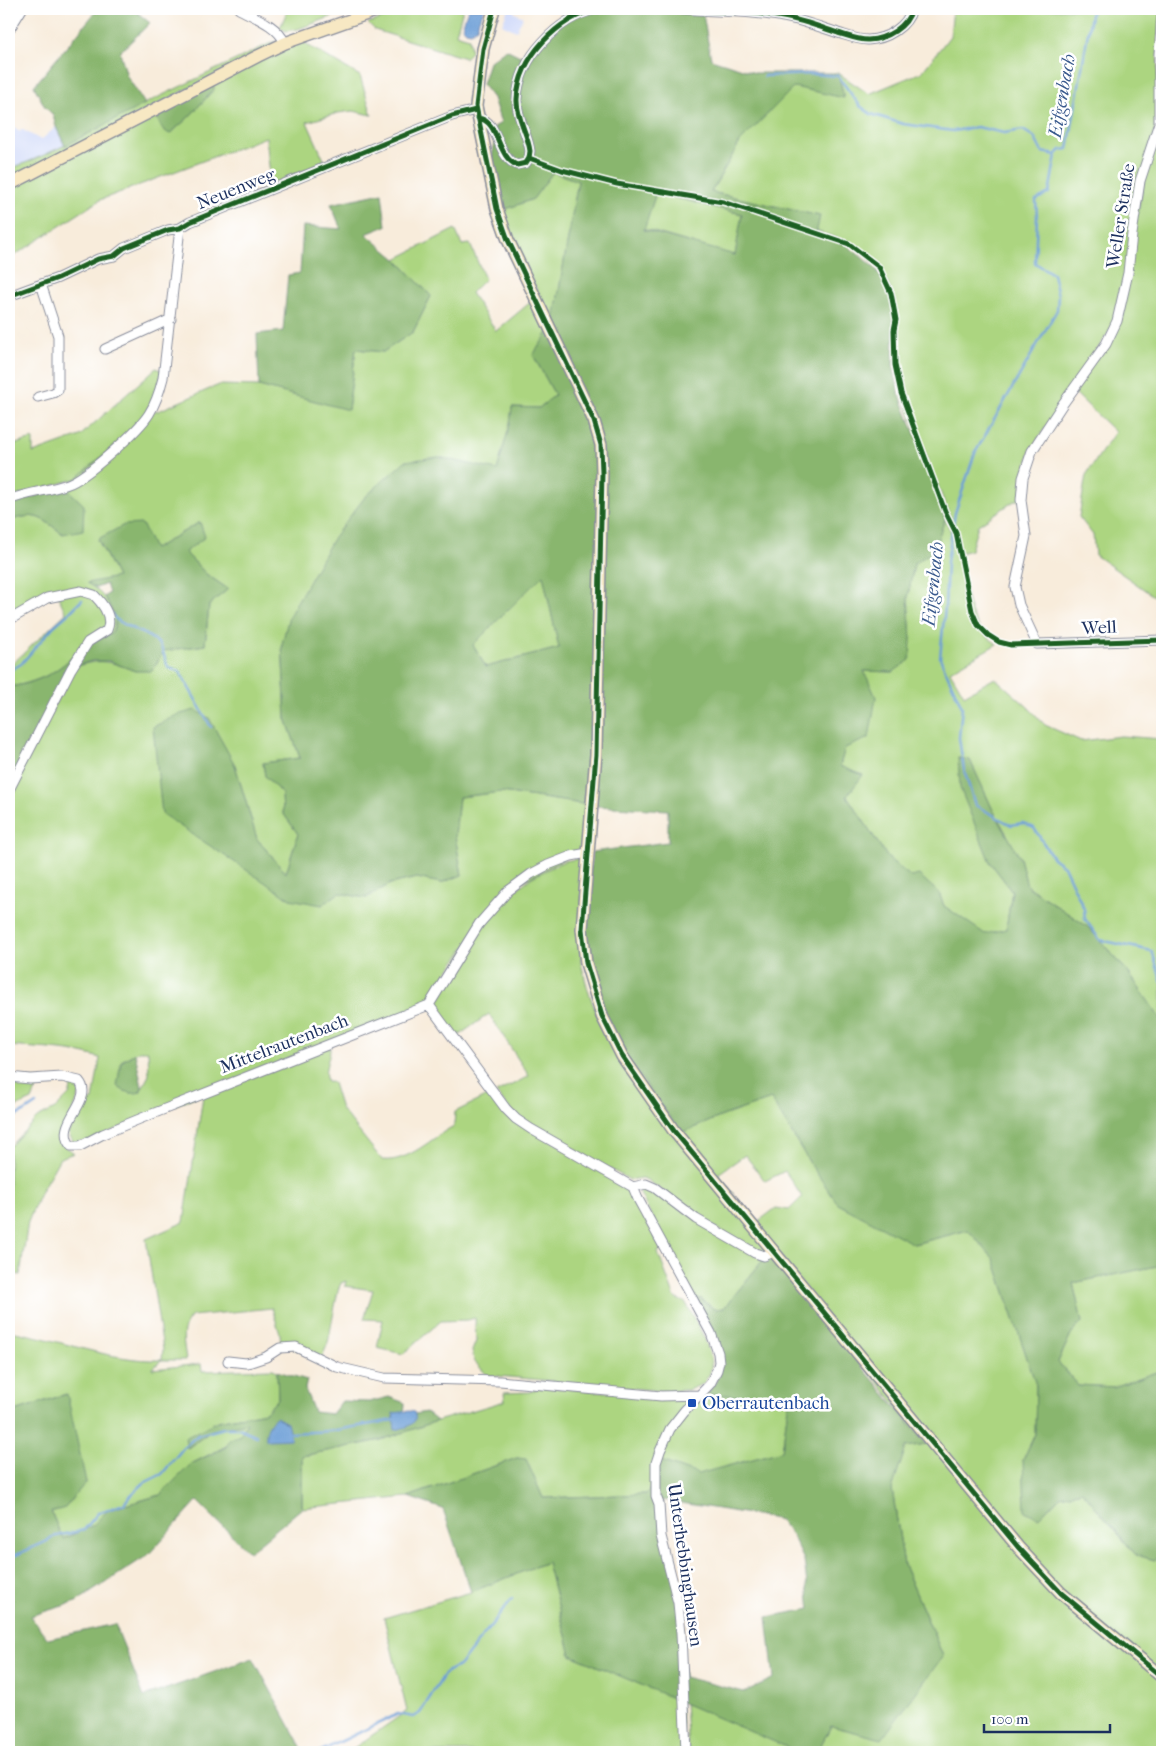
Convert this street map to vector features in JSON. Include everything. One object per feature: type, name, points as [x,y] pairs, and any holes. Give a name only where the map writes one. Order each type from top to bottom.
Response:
[{"type":"main road","points":[[9,185],[285,43],[381,9]]},
{"type":"main road","points":[[494,9],[484,42],[476,94],[477,114],[502,224],[594,421],[600,445],[602,473],[596,754],[582,939],[592,988],[602,1016],[611,1036],[639,1083],[674,1131],[1034,1566],[1067,1598],[1162,1677]]},
{"type":"main road","points":[[481,70],[489,51],[501,9]]},
{"type":"street","points":[[9,30],[22,9]]},
{"type":"street","points":[[239,9],[275,29],[281,34],[285,43]]},
{"type":"street","points":[[477,114],[490,126],[509,160],[517,165],[526,163],[530,156],[530,149],[517,109],[520,81],[523,74],[540,44],[557,28],[583,12],[597,9]]},
{"type":"street","points":[[680,9],[782,16],[868,40],[883,37],[897,30],[912,9]]},
{"type":"street","name":"Weller Straße","points":[[1062,405],[1106,344],[1117,321],[1125,294],[1140,181],[1159,122],[1159,53],[1162,16]]},
{"type":"street","name":"Neuenweg","points":[[9,296],[58,278],[98,260],[114,256],[124,248],[168,230],[180,228],[190,222],[460,113],[477,114]]},
{"type":"street","points":[[9,500],[65,486],[77,481],[141,424],[149,414],[159,394],[166,358],[180,228]]},
{"type":"street","points":[[38,397],[58,390],[59,381],[58,336],[41,284]]},
{"type":"street","points":[[105,349],[170,319]]},
{"type":"street","name":"Well","points":[[1062,405],[1032,451],[1023,478],[1021,500],[1026,536],[1015,587],[1019,605],[1037,644],[1162,640]]},
{"type":"street","points":[[9,620],[47,598],[84,592],[94,595],[101,604],[108,616],[109,626],[107,630],[88,642],[71,669],[9,790]]},
{"type":"street","points":[[228,1361],[251,1362],[266,1357],[280,1348],[296,1346],[337,1366],[384,1378],[500,1381],[661,1396],[699,1395],[710,1384],[718,1370],[718,1354],[708,1328],[633,1187],[516,1119],[494,1094],[429,1005],[479,924],[508,891],[531,874],[548,865],[571,856],[588,853]]},
{"type":"street","name":"Mittelrautenbach","points":[[9,1077],[30,1079],[62,1077],[79,1081],[83,1088],[83,1095],[66,1132],[69,1144],[76,1147],[142,1118],[429,1005]]},
{"type":"street","points":[[633,1187],[646,1184],[655,1188],[709,1227],[755,1253],[764,1256],[774,1252]]},
{"type":"street","name":"Unterhebbinghausen","points":[[686,1752],[681,1626],[678,1604],[661,1536],[659,1504],[656,1496],[656,1463],[670,1429],[699,1395]]},
{"type":"shaded area","points":[[508,9],[513,9],[515,13],[523,17],[516,31],[502,24]]},
{"type":"shaded area","points":[[10,125],[20,132],[21,129],[41,140],[56,127],[65,146],[40,158],[9,169]]},
{"type":"green space","points":[[98,9],[133,9],[150,23],[120,52],[127,76],[145,104],[65,146],[56,127],[53,115],[45,107],[34,86]]},
{"type":"green space","points":[[288,9],[353,9],[298,29],[286,31],[280,28]]},
{"type":"green space","points":[[412,9],[463,9],[456,34],[469,38],[471,52],[465,58],[375,30],[368,23]]},
{"type":"green space","points":[[576,9],[659,9],[662,11],[703,14],[711,59],[755,73],[838,73],[844,98],[794,87],[740,142],[711,192],[820,216],[816,234],[847,245],[876,269],[890,294],[894,319],[893,365],[899,393],[939,495],[945,519],[934,550],[914,564],[908,597],[911,639],[910,660],[893,672],[864,671],[876,697],[869,738],[845,748],[840,766],[863,775],[847,796],[888,858],[911,877],[919,875],[939,893],[944,906],[985,934],[1006,929],[1012,891],[990,862],[960,788],[958,758],[970,760],[992,808],[1020,858],[1027,886],[1088,927],[1128,972],[1162,1021],[1162,1265],[1073,1283],[1082,1322],[1071,1334],[1058,1362],[1078,1385],[1114,1387],[1162,1370],[1162,1552],[1155,1560],[1136,1555],[1082,1491],[1060,1496],[1039,1518],[1025,1511],[1023,1460],[1035,1434],[1036,1385],[994,1259],[968,1230],[914,1244],[838,1204],[811,1165],[771,1099],[681,1133],[622,1051],[604,1011],[588,961],[586,922],[592,852],[668,842],[668,810],[596,806],[502,792],[459,797],[455,836],[462,875],[441,883],[417,878],[390,884],[366,898],[339,893],[322,905],[290,899],[162,814],[153,727],[177,715],[195,710],[209,718],[235,765],[257,839],[286,873],[298,834],[283,813],[282,794],[265,776],[263,763],[300,758],[286,718],[282,644],[289,616],[334,537],[365,497],[405,461],[438,457],[497,470],[510,424],[512,407],[539,408],[555,395],[533,355],[553,325],[578,181],[553,172],[533,199],[501,211],[491,160],[495,143],[494,127],[501,123],[493,98],[482,84],[489,62],[506,49],[529,58],[560,16]],"holes":[[[656,193],[742,214],[735,255],[644,230]],[[543,575],[559,648],[486,667],[473,645]]]},
{"type":"green space","points":[[953,9],[1162,9],[1159,26],[1156,122],[1116,321],[1030,451],[1020,500],[1016,500],[978,525],[971,550],[960,553],[955,530],[902,392],[896,364],[895,330],[897,319],[892,293],[879,266],[849,242],[816,231],[819,216],[711,192],[740,142],[793,86],[844,97],[838,73],[869,94],[922,72],[950,36]]},
{"type":"green space","points":[[275,41],[273,45],[9,180],[9,169],[60,147]]},
{"type":"green space","points":[[304,41],[307,45],[360,76],[372,115],[353,111],[338,113],[307,122],[325,162],[271,185],[266,137],[100,200],[9,259],[9,189],[158,111],[170,134],[190,116],[214,89],[213,83],[270,54]]},
{"type":"green space","points":[[213,83],[214,89],[190,116],[170,134],[162,128],[158,118],[158,111]]},
{"type":"green space","points":[[1162,127],[1162,602],[1095,555],[1093,535],[1079,517],[1086,475],[1115,432],[1074,392],[1119,322],[1142,181]]},
{"type":"green space","points":[[553,172],[578,181],[553,325],[501,211],[533,199]]},
{"type":"green space","points":[[382,193],[386,226],[366,234],[396,259],[431,296],[413,332],[383,352],[356,349],[348,410],[259,386],[257,334],[283,331],[288,275],[300,273],[303,226],[341,229],[331,204]]},
{"type":"green space","points":[[656,193],[742,214],[735,256],[644,229]]},
{"type":"green space","points":[[455,229],[462,245],[470,244],[485,279],[471,293],[496,331],[533,300],[549,332],[533,355],[555,395],[539,408],[512,407],[510,424],[497,471],[438,457],[282,644],[286,718],[300,758],[263,763],[265,776],[282,794],[283,813],[298,834],[286,873],[257,839],[235,765],[177,715],[290,899],[339,893],[366,898],[390,884],[417,878],[441,883],[462,875],[455,836],[459,797],[502,792],[589,805],[584,842],[578,851],[506,890],[427,1001],[421,1005],[82,1143],[74,1143],[68,1133],[82,1101],[86,1103],[93,1100],[100,1058],[66,1051],[9,1046],[9,793],[74,667],[92,662],[105,662],[135,671],[164,651],[205,645],[209,605],[228,589],[206,574],[185,552],[200,522],[154,549],[98,540],[117,577],[88,584],[98,591],[109,604],[115,618],[115,625],[112,631],[91,642],[51,673],[21,685],[9,687],[9,667],[66,613],[57,594],[9,617],[9,521],[33,516],[44,520],[63,534],[66,488],[156,410],[158,411],[219,385],[259,386],[348,409],[356,349],[383,352],[413,332],[431,296],[396,259]],"holes":[[[139,1051],[148,1051],[149,1075],[140,1092],[121,1061]]]},
{"type":"green space","points":[[156,368],[162,371],[156,394],[140,423],[76,479],[9,498],[9,446],[33,439],[33,453],[80,436]]},
{"type":"green space","points":[[66,488],[84,505],[83,530],[63,534],[44,520],[33,516],[9,521],[9,503]]},
{"type":"green space","points":[[945,519],[958,551],[972,614],[986,635],[997,644],[950,671],[964,695],[995,678],[1045,725],[1081,741],[1121,736],[1162,739],[1162,1021],[1128,972],[1088,927],[1027,886],[1020,858],[992,808],[970,760],[958,758],[990,862],[1012,891],[1006,929],[985,935],[944,906],[939,893],[911,877],[888,858],[847,796],[840,766],[863,671],[893,672],[911,639],[908,597],[914,564],[934,550]]},
{"type":"green space","points":[[200,522],[205,537],[185,552],[206,574],[228,589],[209,605],[205,645],[164,651],[152,671],[135,671],[109,661],[92,661],[69,668],[9,786],[9,687],[21,685],[46,676],[61,667],[94,641],[109,635],[115,626],[113,613],[104,597],[109,593],[106,584],[96,588],[87,583],[117,577],[98,539],[124,525],[142,524],[154,549]]},
{"type":"green space","points":[[543,574],[559,648],[486,667],[472,645]]},
{"type":"green space","points":[[582,858],[581,963],[597,1015],[765,1248],[763,1252],[722,1232],[647,1180],[642,1178],[630,1180],[517,1118],[496,1093],[529,1076],[489,1014],[455,1038],[436,1009],[436,1001],[461,956],[499,903],[532,877],[564,861]]},
{"type":"green space","points":[[330,1046],[326,1068],[327,1081],[333,1083],[341,1109],[382,1160],[402,1158],[420,1148],[454,1126],[455,1112],[491,1094],[504,1110],[628,1189],[661,1248],[658,1253],[675,1298],[686,1303],[705,1339],[712,1361],[710,1373],[703,1384],[688,1390],[663,1391],[487,1375],[474,1361],[472,1351],[476,1341],[475,1318],[441,1321],[403,1354],[377,1348],[383,1320],[364,1319],[373,1290],[345,1286],[346,1281],[341,1283],[338,1290],[328,1343],[322,1357],[281,1345],[280,1334],[272,1308],[192,1316],[184,1331],[186,1360],[162,1360],[163,1349],[146,1239],[184,1222],[203,1096]]},
{"type":"green space","points":[[135,1053],[142,1087],[140,1092],[131,1093],[117,1086],[121,1062]]},
{"type":"green space","points":[[9,1079],[44,1080],[37,1088],[32,1100],[9,1110]]},
{"type":"green space","points":[[73,1082],[76,1083],[80,1093],[63,1137],[65,1146],[74,1153],[60,1158],[41,1191],[28,1222],[20,1275],[9,1273],[9,1147],[37,1118],[55,1109],[69,1095]]},
{"type":"green space","points":[[771,1099],[811,1165],[914,1244],[968,1230],[994,1259],[1036,1385],[1035,1434],[1023,1460],[1039,1518],[1060,1496],[1082,1491],[1136,1555],[1155,1560],[1162,1552],[1162,1752],[817,1752],[831,1726],[943,1656],[904,1565],[892,1489],[906,1447],[926,1444],[757,1226],[760,1220],[776,1208],[789,1210],[802,1197],[785,1171],[765,1181],[745,1155],[718,1174],[743,1205],[681,1133]]},
{"type":"green space","points":[[642,1188],[647,1188],[763,1260],[724,1308],[714,1309],[702,1299],[694,1298],[639,1192]]},
{"type":"green space","points":[[772,1257],[926,1444],[906,1447],[892,1489],[904,1565],[943,1656],[882,1739],[831,1726],[817,1752],[798,1752],[571,1655],[547,1562],[471,1592],[443,1509],[408,1497],[517,1458],[526,1459],[543,1498],[646,1494],[650,1490],[655,1459],[698,1474],[782,1451],[789,1399],[707,1394],[716,1381],[721,1366],[694,1298],[701,1299],[714,1309],[724,1308],[763,1260]],"holes":[[[663,1500],[780,1520],[793,1537],[804,1560],[810,1609],[767,1617],[774,1678],[744,1692],[684,1677],[680,1601],[664,1537]]]},
{"type":"green space","points":[[1162,1265],[1162,1370],[1114,1387],[1078,1385],[1058,1362],[1071,1334],[1082,1322],[1073,1283]]},
{"type":"green space","points":[[9,1331],[104,1354],[143,1360],[162,1360],[152,1369],[201,1364],[202,1371],[273,1369],[277,1371],[278,1399],[266,1412],[217,1421],[188,1448],[211,1431],[248,1422],[240,1435],[226,1446],[191,1464],[160,1495],[108,1510],[92,1526],[62,1539],[51,1511],[66,1394],[9,1413]]},
{"type":"green space","points":[[277,1371],[307,1380],[305,1389],[314,1412],[332,1414],[342,1401],[369,1402],[389,1397],[405,1403],[404,1416],[426,1412],[437,1421],[381,1440],[302,1456],[302,1508],[249,1552],[197,1501],[148,1555],[76,1602],[30,1616],[48,1639],[115,1624],[144,1697],[253,1658],[304,1752],[9,1752],[9,1413],[67,1394],[86,1482],[65,1508],[51,1512],[63,1539],[92,1526],[108,1510],[160,1495],[191,1464],[226,1447],[230,1439],[240,1435],[247,1423],[211,1431],[187,1448],[185,1438],[217,1421],[266,1412],[278,1399]]},
{"type":"green space","points":[[541,1387],[688,1398],[690,1401],[655,1459],[650,1490],[646,1494],[543,1498],[526,1460],[517,1458],[408,1497],[302,1508],[302,1456],[381,1440],[505,1401],[504,1393],[529,1392]]},
{"type":"green space","points":[[707,1394],[789,1399],[782,1451],[698,1475],[659,1460],[668,1438],[699,1400]]},
{"type":"green space","points":[[547,1562],[571,1655],[680,1701],[684,1752],[348,1752],[407,1711],[384,1618],[471,1592]]},
{"type":"green space","points":[[685,1703],[799,1752],[688,1752]]},
{"type":"water","points":[[468,9],[485,9],[479,19],[477,28],[471,32],[466,31],[462,27]]},
{"type":"water","points":[[414,1412],[415,1416],[413,1423],[407,1427],[395,1430],[393,1413]]},
{"type":"water","points":[[276,1417],[287,1423],[291,1439],[266,1440],[268,1427]]},
{"type":"waterway","name":"Eifgenbach","points":[[1092,9],[1068,149],[1061,150],[1056,155],[1049,193],[1036,200],[1035,263],[1053,274],[1058,296],[1057,310],[975,453],[955,513],[947,562],[940,658],[962,707],[959,738],[964,770],[975,805],[1011,825],[1023,823],[1034,828],[1053,858],[1064,866],[1084,909],[1085,919],[1100,940],[1152,951],[1162,983]]},
{"type":"waterway","points":[[764,76],[813,74],[838,76],[860,106],[871,114],[903,124],[953,131],[977,127],[1004,133],[1023,130],[1034,137],[1042,152],[1056,155]]},
{"type":"waterway","points":[[9,671],[21,664],[54,626],[82,600]]},
{"type":"waterway","points":[[111,613],[119,622],[148,636],[159,644],[168,667],[180,672],[211,727]]},
{"type":"waterway","points":[[9,1119],[36,1104]]},
{"type":"waterway","points":[[289,1433],[331,1431],[394,1420]]},
{"type":"waterway","points":[[9,1558],[52,1537],[84,1530],[98,1513],[124,1504],[144,1483],[162,1474],[184,1447],[198,1435],[224,1428],[239,1428],[257,1436]]},
{"type":"waterway","points":[[319,1752],[398,1714],[414,1717],[420,1713],[446,1672],[459,1666],[512,1599]]},
{"type":"cycle path","points":[[494,9],[483,49],[476,106],[497,209],[508,240],[594,421],[601,445],[596,754],[582,929],[586,963],[602,1016],[622,1056],[674,1131],[1018,1547],[1061,1593],[1162,1677]]},
{"type":"cycle path","points":[[478,118],[490,125],[510,161],[517,165],[526,163],[530,151],[517,106],[519,83],[525,68],[533,54],[555,30],[568,21],[597,9]]},
{"type":"cycle path","points":[[680,9],[770,15],[797,20],[853,38],[868,40],[882,37],[895,31],[906,21],[912,9]]},
{"type":"cycle path","points":[[9,296],[58,278],[98,259],[114,256],[124,248],[168,230],[180,228],[190,222],[452,116],[476,110]]},
{"type":"cycle path","points":[[529,158],[562,170],[617,184],[723,202],[849,244],[879,267],[891,293],[896,320],[894,330],[895,365],[901,393],[945,511],[956,533],[972,611],[978,625],[999,642],[1011,645],[1162,640]]},
{"type":"place","name":"Oberrautenbach","points":[[692,1403]]}]
